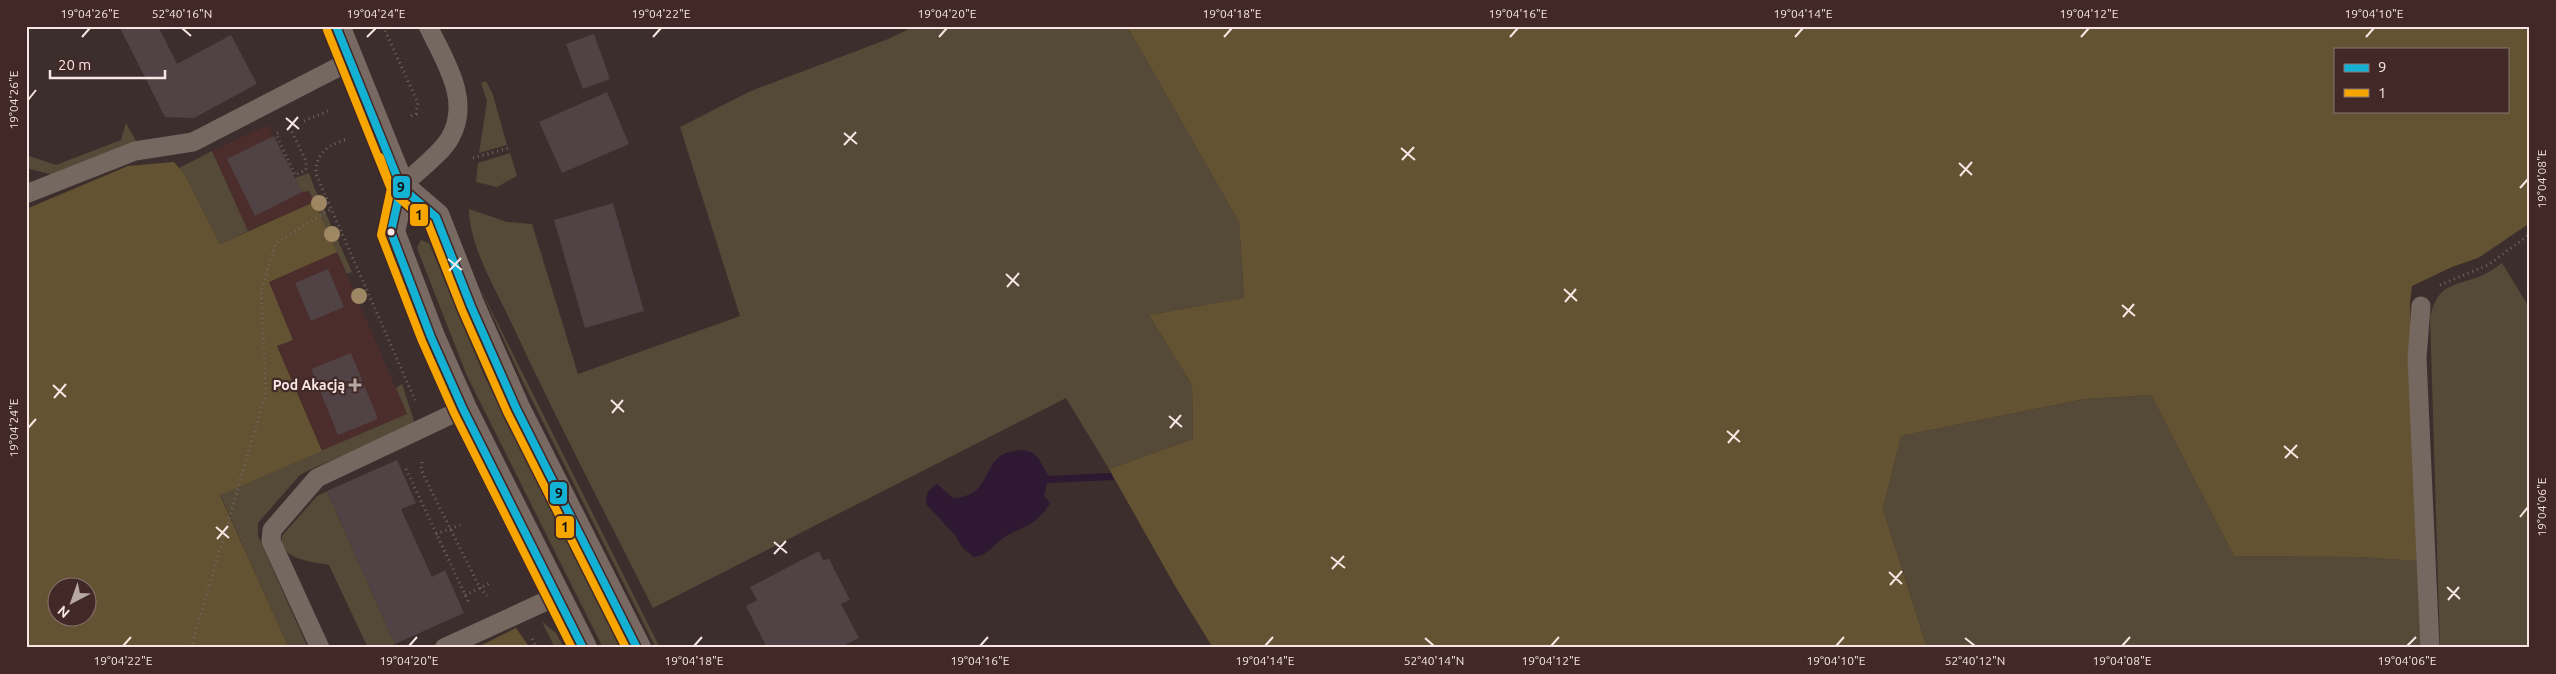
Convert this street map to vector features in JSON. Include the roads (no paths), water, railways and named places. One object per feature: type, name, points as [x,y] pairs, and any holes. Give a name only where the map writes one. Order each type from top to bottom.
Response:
[{"type":"street","points":[[336,26],[352,60],[401,187],[436,217],[471,306],[516,408],[637,648]]},
{"type":"street","points":[[401,187],[391,232],[431,338],[463,409],[583,648]]},
{"type":"lane","points":[[401,187],[450,139],[457,123],[459,105],[457,90],[428,26]]},
{"type":"lane","points":[[26,194],[136,151],[193,142],[352,60]]},
{"type":"lane","points":[[2421,306],[2418,358],[2430,648]]},
{"type":"lane","points":[[320,648],[271,541],[270,534],[311,481],[463,409]]},
{"type":"lane","points":[[444,648],[481,629],[557,596]]},
{"type":"place","name":"Pod Akacją","points":[[355,385]]}]
